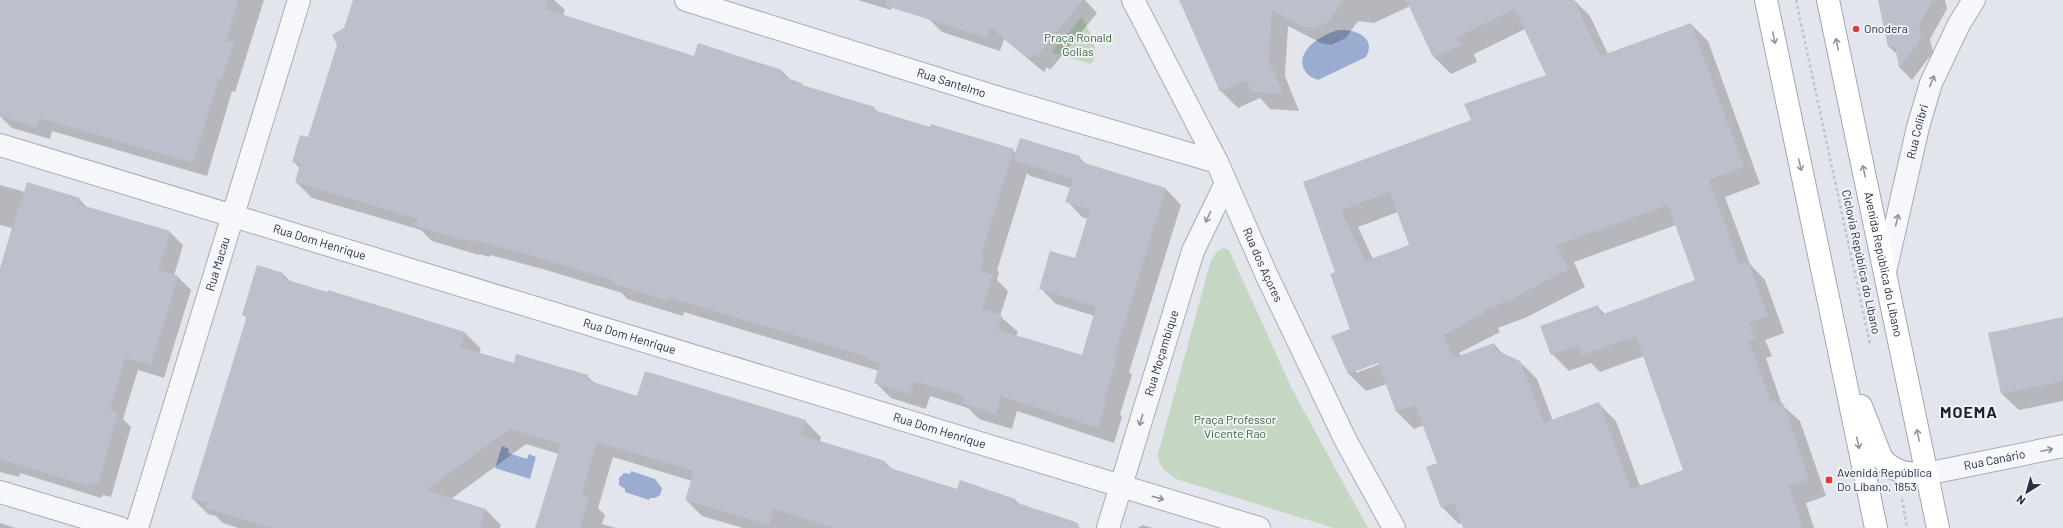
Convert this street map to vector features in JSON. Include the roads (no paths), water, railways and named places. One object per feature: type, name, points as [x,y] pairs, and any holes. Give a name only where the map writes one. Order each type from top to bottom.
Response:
[{"type":"main road","points":[[1766,0],[1876,528]]},
{"type":"main road","name":"Avenida República do Líbano","points":[[1828,0],[1938,528]]},
{"type":"main road","points":[[1818,251],[1859,401],[1881,457],[1896,471],[1908,474],[1926,474]]},
{"type":"street","name":"Rua Macau","points":[[137,528],[298,0]]},
{"type":"street","name":"Rua Santelmo","points":[[686,0],[999,98],[1217,162]]},
{"type":"street","name":"Rua Colibri","points":[[1885,272],[1918,127],[1931,83],[1959,24],[1974,0]]},
{"type":"street","name":"Rua dos Açores","points":[[1136,1],[1217,162],[1268,276],[1346,441],[1394,528]]},
{"type":"street","name":"Rua Dom Henrique","points":[[0,145],[1120,487],[1259,528]]},
{"type":"street","name":"Rua Moçambique","points":[[1108,528],[1193,251],[1226,183]]},
{"type":"street","name":"Rua Canário","points":[[1926,474],[2063,446]]},
{"type":"street","points":[[0,492],[120,528]]},
{"type":"water","points":[[1339,30],[1352,31],[1367,39],[1369,50],[1366,57],[1318,80],[1311,77],[1305,71],[1302,64],[1303,57],[1307,50],[1318,39]]},
{"type":"water","points":[[502,446],[509,449],[508,453],[527,459],[529,454],[536,457],[530,479],[495,468]]},
{"type":"water","points":[[631,471],[655,479],[662,488],[660,495],[655,498],[650,498],[649,500],[625,492],[625,489],[619,485],[619,478],[624,473],[630,474]]},
{"type":"place","name":"Onodera","points":[[1856,29]]},
{"type":"place","name":"Avenida República Do Líbano, 1853","points":[[1829,480]]},
{"type":"district","name":"MOEMA","points":[[1969,412]]},
{"type":"park label","name":"Praça Ronald Golias","points":[[1078,45]]},
{"type":"park label","name":"Praça Professor Vicente Rao","points":[[1235,427]]}]
